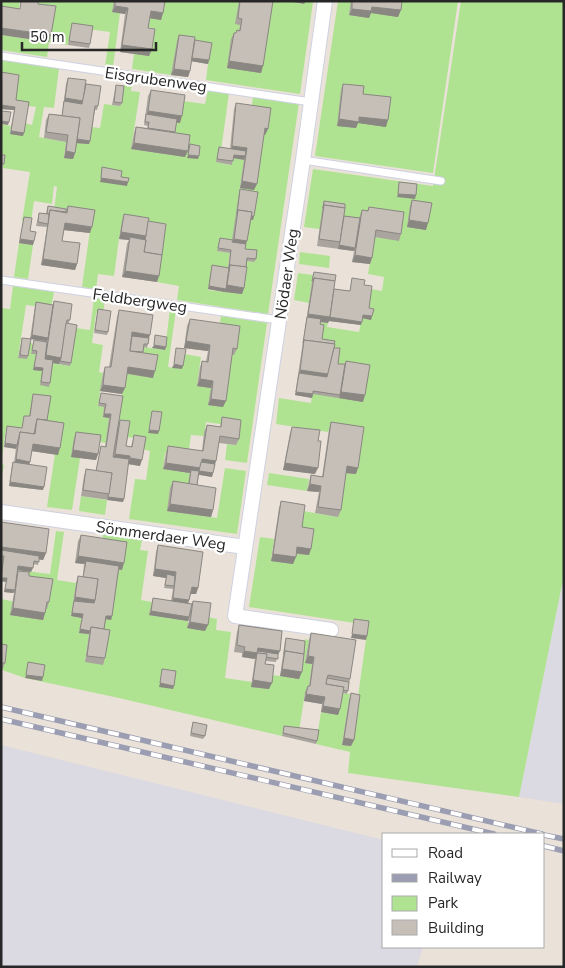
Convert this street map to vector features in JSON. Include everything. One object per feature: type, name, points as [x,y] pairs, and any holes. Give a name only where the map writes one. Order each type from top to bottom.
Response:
[{"type":"street","name":"Nödaer Weg","points":[[245,547],[325,1]]},
{"type":"street","name":"Sömmerdaer Weg","points":[[1,512],[245,547],[235,616],[331,630]]},
{"type":"lane","name":"Eisgrubenweg","points":[[1,56],[311,102]]},
{"type":"lane","points":[[303,160],[441,181]]},
{"type":"lane","name":"Feldbergweg","points":[[1,280],[279,320]]},
{"type":"shaded area","points":[[564,575],[564,804],[519,797]]},
{"type":"shaded area","points":[[1,745],[382,840],[382,948],[423,948],[417,967],[1,967]]},
{"type":"green space","points":[[1,1],[20,1],[18,15],[1,13]]},
{"type":"green space","points":[[37,1],[114,1],[120,13],[113,67],[105,66],[110,32],[71,27],[68,45],[49,42],[36,10]]},
{"type":"green space","points":[[164,1],[239,1],[240,25],[238,37],[227,68],[260,1],[288,1],[304,4],[305,1],[313,2],[300,94],[206,80],[210,47],[171,75],[132,69],[134,54],[149,56],[153,28],[147,27],[148,18]]},
{"type":"green space","points":[[338,1],[458,1],[433,173],[315,156]]},
{"type":"green space","points":[[461,1],[564,1],[564,575],[519,797],[348,773],[350,752],[316,744],[321,712],[338,715],[341,693],[350,694],[342,745],[351,746],[368,625],[249,607],[260,537],[274,539],[271,560],[300,533],[303,511],[338,517],[345,473],[355,474],[329,429],[328,432],[276,424],[279,398],[311,403],[312,394],[336,367],[321,342],[320,322],[328,323],[327,327],[359,332],[362,318],[368,311],[371,289],[382,291],[384,277],[368,274],[374,237],[359,222],[319,229],[304,227],[313,169],[433,186]]},
{"type":"green space","points":[[1,35],[49,42],[47,57],[1,50]]},
{"type":"green space","points":[[1,60],[59,68],[54,108],[44,107],[39,137],[66,142],[64,158],[75,143],[91,127],[100,128],[104,104],[120,106],[125,77],[133,79],[131,91],[140,92],[131,149],[185,157],[173,139],[183,101],[205,104],[208,90],[229,93],[221,151],[216,162],[231,165],[233,158],[244,160],[240,188],[262,135],[265,135],[251,112],[253,96],[299,103],[268,314],[177,300],[179,286],[157,282],[165,227],[119,239],[114,276],[98,274],[96,289],[82,287],[92,216],[54,210],[57,187],[54,186],[52,204],[34,201],[31,222],[22,221],[30,172],[3,168],[1,124],[11,126],[10,134],[25,123],[32,125],[36,107],[15,104],[1,75]],"holes":[[[257,196],[249,219],[244,252],[254,262],[246,261],[242,294],[208,290],[227,271],[230,253],[217,251],[231,243]]]},
{"type":"green space","points":[[19,243],[33,245],[28,279],[14,277]]},
{"type":"green space","points":[[300,252],[330,256],[329,268],[299,264]]},
{"type":"green space","points":[[298,273],[313,275],[309,303],[294,300]]},
{"type":"green space","points":[[13,286],[54,292],[51,308],[26,305],[18,358],[32,343],[36,354],[33,370],[52,363],[70,366],[76,328],[90,330],[94,298],[105,300],[103,314],[96,313],[92,343],[103,345],[99,372],[103,373],[98,406],[104,407],[103,417],[109,418],[106,443],[74,438],[80,458],[72,510],[47,507],[55,454],[58,454],[29,420],[21,431],[6,429],[1,464],[1,308],[10,309]]},
{"type":"green space","points":[[170,309],[176,310],[168,367],[182,369],[184,354],[201,357],[197,385],[231,355],[234,355],[219,330],[221,316],[267,323],[247,463],[225,460],[227,444],[236,445],[239,427],[206,422],[204,436],[191,435],[188,456],[165,453],[163,469],[190,473],[188,490],[170,488],[168,511],[217,518],[225,468],[246,471],[237,534],[129,519],[135,479],[146,480],[150,451],[142,449],[144,439],[126,437],[117,426],[125,373],[141,359],[143,347],[165,350]]},
{"type":"green space","points":[[1,464],[4,465],[1,481]]},
{"type":"green space","points":[[269,473],[309,479],[307,491],[267,485]]},
{"type":"green space","points":[[81,496],[107,500],[105,515],[79,511]]},
{"type":"green space","points":[[56,531],[64,532],[57,580],[76,583],[71,616],[82,618],[79,633],[89,634],[85,662],[103,636],[105,619],[110,620],[118,569],[122,570],[102,545],[103,534],[142,540],[140,550],[148,551],[141,600],[152,602],[150,615],[188,621],[188,628],[207,617],[217,619],[216,630],[231,632],[225,678],[252,682],[271,675],[299,678],[305,639],[309,640],[305,663],[312,664],[308,693],[305,693],[299,731],[283,729],[282,736],[25,678],[2,670],[1,599],[47,608],[16,577],[17,570],[50,574]]},
{"type":"building","points":[[21,1],[38,1],[38,4],[56,6],[51,35],[1,28],[1,6],[20,9]]},
{"type":"building","points":[[115,1],[165,1],[163,13],[151,11],[148,28],[155,29],[152,49],[122,45],[128,8],[115,6]]},
{"type":"building","points":[[240,1],[273,1],[263,66],[229,61],[234,33],[237,30],[240,31],[242,19],[238,18]]},
{"type":"building","points":[[352,1],[402,1],[401,10],[372,7],[371,11],[352,9]]},
{"type":"building","points":[[72,23],[93,26],[90,44],[69,41]]},
{"type":"building","points":[[179,35],[195,37],[190,71],[174,69]]},
{"type":"building","points":[[195,40],[212,43],[209,60],[192,58]]},
{"type":"building","points":[[1,72],[19,75],[16,100],[29,102],[24,133],[11,131],[15,107],[1,105]]},
{"type":"building","points":[[68,78],[86,80],[83,101],[65,98]]},
{"type":"building","points":[[86,84],[101,86],[98,106],[95,106],[90,141],[77,139],[80,118],[62,116],[64,101],[82,104]]},
{"type":"building","points":[[343,84],[364,86],[363,94],[391,97],[388,120],[359,117],[359,122],[339,119]]},
{"type":"building","points":[[116,85],[124,86],[122,103],[114,102]]},
{"type":"building","points":[[151,90],[185,95],[182,116],[148,111]]},
{"type":"building","points":[[236,103],[271,108],[268,129],[265,128],[257,184],[242,181],[247,148],[232,146]]},
{"type":"building","points":[[1,111],[11,112],[9,122],[1,121]]},
{"type":"building","points":[[49,114],[80,118],[75,153],[66,151],[68,135],[46,132]]},
{"type":"building","points":[[146,114],[177,119],[175,132],[148,128],[149,122],[145,122]]},
{"type":"building","points":[[136,127],[190,135],[188,151],[134,143]]},
{"type":"building","points":[[190,144],[200,146],[199,156],[188,155]]},
{"type":"building","points":[[219,147],[246,151],[245,156],[234,155],[233,161],[217,159]]},
{"type":"building","points":[[1,155],[5,155],[4,164],[1,164]]},
{"type":"building","points":[[102,167],[122,171],[121,177],[129,178],[128,182],[101,178]]},
{"type":"building","points":[[399,182],[417,184],[416,195],[398,194]]},
{"type":"building","points":[[240,189],[258,192],[254,216],[251,216],[252,212],[238,210],[237,214]]},
{"type":"building","points":[[412,200],[432,203],[428,223],[409,220]]},
{"type":"building","points":[[324,201],[345,204],[345,208],[324,205],[323,208]]},
{"type":"building","points":[[324,205],[345,208],[340,242],[319,239]]},
{"type":"building","points":[[48,206],[66,209],[66,212],[50,210],[49,214],[47,213]]},
{"type":"building","points":[[68,206],[95,210],[92,227],[65,223],[62,241],[80,243],[77,264],[43,259],[50,210],[67,213]]},
{"type":"building","points":[[369,207],[404,212],[401,234],[376,230],[372,258],[355,255],[362,210],[368,211]]},
{"type":"building","points":[[238,210],[252,212],[247,241],[234,239]]},
{"type":"building","points":[[39,213],[49,214],[48,224],[38,222]]},
{"type":"building","points":[[124,214],[149,218],[146,236],[121,232]]},
{"type":"building","points":[[344,216],[360,218],[355,248],[339,245]]},
{"type":"building","points":[[24,217],[32,218],[30,231],[36,232],[34,241],[20,239]]},
{"type":"building","points":[[148,221],[166,224],[162,255],[144,252]]},
{"type":"building","points":[[130,237],[146,240],[144,252],[162,255],[159,276],[125,271]]},
{"type":"building","points":[[220,238],[246,244],[245,249],[257,250],[256,259],[247,258],[246,267],[230,265],[229,268],[231,250],[218,248]]},
{"type":"building","points":[[212,265],[229,268],[226,289],[209,286]]},
{"type":"building","points":[[230,265],[247,267],[244,288],[227,285]]},
{"type":"building","points":[[314,272],[336,275],[335,281],[314,278],[312,281]]},
{"type":"building","points":[[314,278],[335,281],[330,317],[308,314]]},
{"type":"building","points":[[352,278],[365,280],[364,285],[372,286],[369,308],[374,309],[372,316],[363,315],[362,322],[329,317],[334,289],[350,291]]},
{"type":"building","points":[[54,301],[72,304],[70,320],[67,320],[61,358],[46,355]]},
{"type":"building","points":[[36,302],[53,305],[48,338],[32,335]]},
{"type":"building","points":[[98,309],[111,311],[108,332],[95,330]]},
{"type":"building","points":[[119,310],[153,315],[150,335],[132,332],[130,351],[158,355],[155,371],[128,367],[125,388],[103,385],[105,367],[111,367]]},
{"type":"building","points":[[307,317],[321,319],[320,324],[324,325],[322,339],[335,341],[334,344],[304,340],[303,343]]},
{"type":"building","points":[[190,319],[240,326],[237,349],[233,348],[226,401],[211,399],[213,381],[200,379],[202,361],[208,362],[210,345],[186,341]]},
{"type":"building","points":[[66,323],[77,325],[71,363],[60,361]]},
{"type":"building","points":[[155,335],[167,337],[166,347],[154,345]]},
{"type":"building","points":[[132,336],[149,338],[148,344],[144,344],[143,352],[130,351]]},
{"type":"building","points":[[22,338],[31,339],[28,356],[20,355]]},
{"type":"building","points":[[34,340],[47,342],[45,359],[53,360],[50,383],[41,382],[43,368],[34,367],[37,351],[32,350]]},
{"type":"building","points":[[304,340],[335,344],[328,374],[300,370]]},
{"type":"building","points":[[176,348],[186,349],[183,366],[174,364]]},
{"type":"building","points":[[334,348],[340,348],[338,364],[345,364],[340,395],[313,391],[313,394],[296,392],[299,373],[327,377]]},
{"type":"building","points":[[346,361],[370,365],[365,395],[341,392]]},
{"type":"building","points":[[101,393],[123,396],[113,457],[129,459],[124,499],[108,497],[112,473],[96,471],[101,446],[106,447],[111,414],[104,414],[106,404],[99,403]]},
{"type":"building","points":[[33,394],[51,396],[47,420],[37,419],[34,434],[20,432],[17,445],[5,443],[7,426],[22,428],[24,416],[30,416]]},
{"type":"building","points":[[152,411],[162,412],[159,431],[149,430]]},
{"type":"building","points":[[222,417],[241,420],[239,439],[220,436],[216,461],[202,459],[201,468],[166,463],[168,446],[203,451],[207,425],[221,427]]},
{"type":"building","points":[[37,419],[64,423],[60,448],[33,444],[30,462],[16,459],[20,432],[35,434]]},
{"type":"building","points":[[120,420],[130,421],[126,446],[132,447],[134,435],[146,437],[142,460],[115,454]]},
{"type":"building","points":[[331,422],[364,427],[358,468],[347,466],[341,510],[318,507],[321,486],[310,484],[311,475],[323,477]]},
{"type":"building","points":[[292,427],[320,430],[318,441],[321,441],[318,468],[285,463]]},
{"type":"building","points":[[76,432],[101,435],[98,454],[73,450]]},
{"type":"building","points":[[13,462],[47,467],[44,487],[10,482]]},
{"type":"building","points":[[201,462],[215,464],[213,473],[199,471]]},
{"type":"building","points":[[86,469],[112,473],[109,494],[83,490]]},
{"type":"building","points":[[191,470],[199,471],[197,485],[189,484]]},
{"type":"building","points":[[173,481],[216,488],[213,510],[170,504]]},
{"type":"building","points":[[281,501],[305,505],[302,527],[314,529],[311,549],[297,547],[296,557],[273,554]]},
{"type":"building","points":[[1,522],[49,529],[46,553],[1,547]]},
{"type":"building","points":[[81,535],[127,542],[124,563],[78,556]]},
{"type":"building","points":[[158,545],[203,552],[198,588],[192,587],[189,600],[173,598],[176,572],[155,569]]},
{"type":"building","points":[[1,550],[39,556],[39,562],[34,561],[33,568],[18,566],[15,590],[5,589],[7,578],[1,578],[4,556],[1,556]]},
{"type":"building","points":[[86,561],[119,566],[112,616],[106,616],[104,629],[91,627],[90,631],[80,629],[83,614],[72,613],[74,601],[94,603],[95,600],[98,579],[83,577]]},
{"type":"building","points":[[18,571],[29,572],[29,576],[53,579],[45,613],[13,608]]},
{"type":"building","points":[[167,574],[175,576],[174,586],[165,585]]},
{"type":"building","points":[[78,576],[98,579],[95,600],[75,597]]},
{"type":"building","points":[[153,598],[192,604],[189,617],[151,611]]},
{"type":"building","points":[[193,601],[211,603],[208,625],[190,622]]},
{"type":"building","points":[[354,619],[369,621],[367,636],[352,634]]},
{"type":"building","points":[[239,625],[282,631],[280,651],[258,648],[257,653],[244,651],[245,647],[237,645]]},
{"type":"building","points":[[91,627],[110,630],[105,658],[87,656]]},
{"type":"building","points":[[311,633],[356,640],[350,679],[328,675],[326,684],[344,687],[340,709],[323,706],[325,697],[306,694],[308,686],[310,686],[314,657],[308,656]]},
{"type":"building","points":[[286,638],[305,641],[304,654],[285,651],[284,654]]},
{"type":"building","points":[[1,644],[7,645],[5,663],[1,663]]},
{"type":"building","points":[[258,651],[278,654],[278,659],[266,657],[267,654],[257,653]]},
{"type":"building","points":[[285,651],[304,654],[302,672],[282,669]]},
{"type":"building","points":[[257,653],[267,654],[265,664],[274,665],[272,683],[253,680]]},
{"type":"building","points":[[28,662],[45,665],[43,677],[26,675]]},
{"type":"building","points":[[162,669],[176,671],[174,686],[160,683]]},
{"type":"building","points":[[327,678],[349,682],[348,691],[343,690],[344,687],[326,684]]},
{"type":"building","points":[[351,693],[360,695],[354,740],[344,738]]},
{"type":"building","points":[[193,722],[207,725],[205,736],[191,733]]},
{"type":"building","points":[[284,726],[319,730],[317,741],[283,733]]},
{"type":"railway","points":[[1,707],[538,833]]},
{"type":"railway","points":[[1,719],[490,833]]},
{"type":"railway","points":[[545,835],[564,839]]},
{"type":"railway","points":[[545,846],[564,851]]}]
